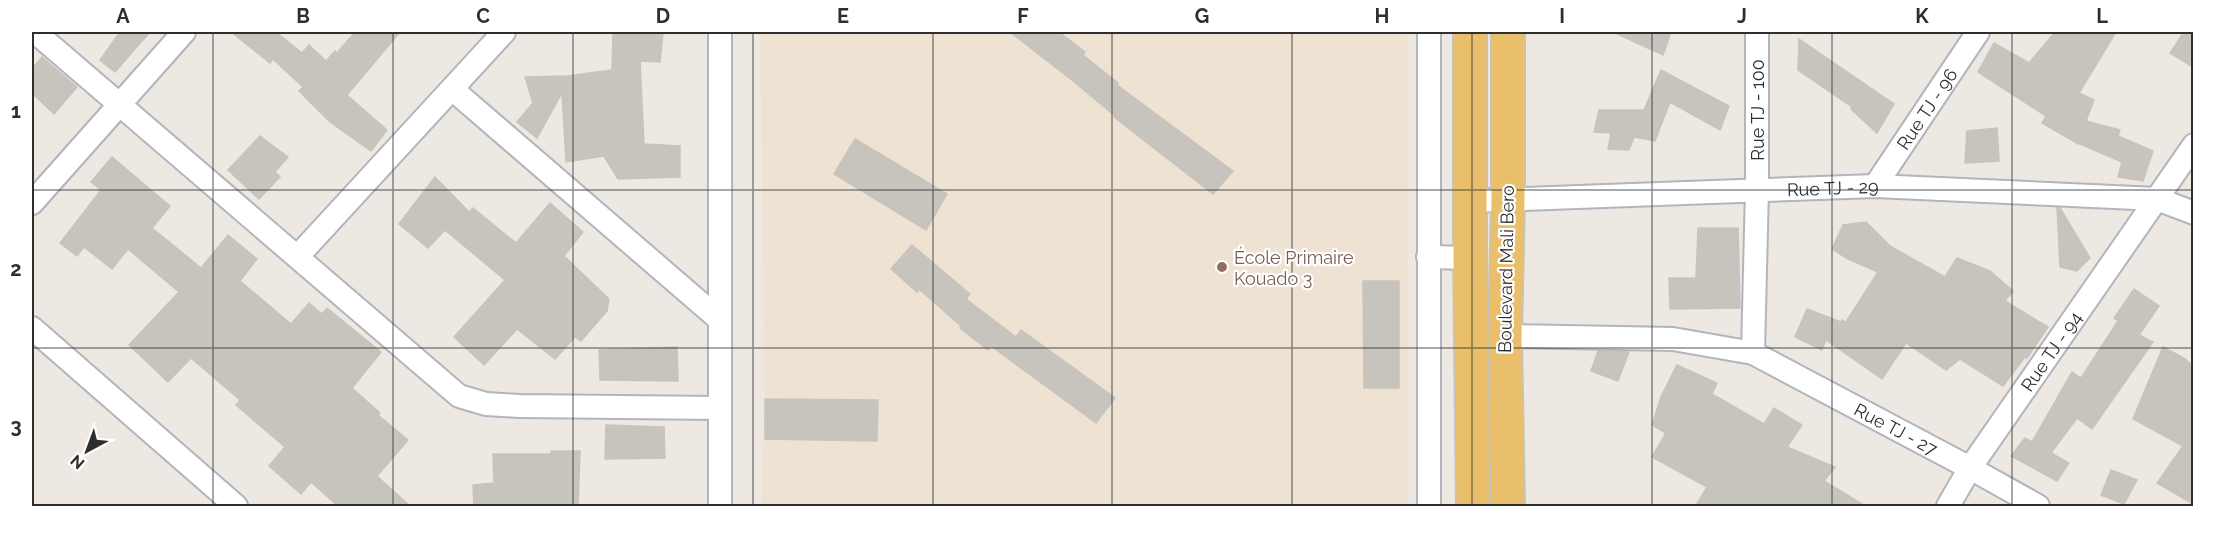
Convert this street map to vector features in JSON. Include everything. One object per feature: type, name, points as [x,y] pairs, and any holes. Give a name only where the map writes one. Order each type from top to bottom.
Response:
[{"type":"main road","name":"Boulevard Mali Bero","points":[[1470,32],[1473,507]]},
{"type":"main road","name":"Boulevard Mali Bero","points":[[1508,32],[1505,336],[1508,507]]},
{"type":"street","points":[[35,32],[459,396],[486,404],[519,406],[720,408]]},
{"type":"street","points":[[32,203],[184,32]]},
{"type":"street","points":[[298,256],[504,32]]},
{"type":"street","points":[[720,32],[720,507]]},
{"type":"street","points":[[1429,32],[1429,507]]},
{"type":"street","name":"Rue TJ - 100","points":[[1757,32],[1757,189]]},
{"type":"street","name":"Rue TJ - 96","points":[[1875,186],[1978,32]]},
{"type":"street","points":[[452,89],[720,320]]},
{"type":"street","name":"Rue TJ - 94","points":[[1948,507],[1970,468],[2193,145]]},
{"type":"street","name":"Rue TJ - 29","points":[[1470,201],[1875,186],[2157,199],[2193,213]]},
{"type":"street","points":[[1753,353],[1757,189]]},
{"type":"street","points":[[1428,257],[1470,258]]},
{"type":"street","points":[[32,328],[236,507]]},
{"type":"street","name":"Rue TJ - 27","points":[[1505,336],[1673,339],[1753,353],[1970,468],[2038,507]]},
{"type":"shaded area","points":[[760,32],[1408,32],[1408,506],[761,506],[765,399]]},
{"type":"building","points":[[120,32],[150,32],[115,72],[100,60]]},
{"type":"building","points":[[231,32],[276,32],[302,53],[309,45],[326,61],[335,51],[337,53],[355,32],[400,32],[347,95],[387,130],[371,151],[330,122],[299,91],[303,87],[273,59],[270,63]]},
{"type":"building","points":[[613,32],[663,32],[660,62],[640,61],[644,144],[680,146],[680,177],[618,179],[604,156],[566,162],[562,93],[537,138],[517,122],[533,103],[525,77],[567,76],[612,70]]},
{"type":"building","points":[[1010,32],[1059,32],[1085,52],[1083,55],[1118,83],[1117,85],[1233,171],[1213,194]]},
{"type":"building","points":[[1613,32],[1671,32],[1663,55]]},
{"type":"building","points":[[2055,32],[2116,32],[2079,93],[2094,100],[2086,121],[2120,130],[2118,136],[2153,151],[2143,181],[2118,177],[2122,162],[2078,144],[2042,123],[2046,116],[1978,72],[1994,43],[2029,63]]},
{"type":"building","points":[[2184,32],[2193,32],[2193,67],[2170,53]]},
{"type":"building","points":[[1799,39],[1894,104],[1877,133],[1851,109],[1852,107],[1798,70]]},
{"type":"building","points":[[42,57],[77,87],[54,114],[32,93],[32,69]]},
{"type":"building","points":[[1661,70],[1729,106],[1720,130],[1670,102],[1655,141],[1634,137],[1629,150],[1608,149],[1611,133],[1594,132],[1599,110],[1644,110]]},
{"type":"building","points":[[1997,128],[1999,161],[1965,163],[1967,131]]},
{"type":"building","points":[[260,136],[288,157],[275,172],[280,177],[259,199],[228,170]]},
{"type":"building","points":[[855,139],[947,194],[926,230],[834,174]]},
{"type":"building","points":[[112,157],[170,206],[152,228],[201,268],[228,235],[257,259],[240,281],[291,324],[309,303],[322,314],[327,308],[381,352],[352,388],[380,413],[378,415],[408,440],[377,476],[411,507],[339,507],[311,482],[301,494],[269,466],[285,447],[236,405],[240,400],[191,358],[168,382],[129,345],[179,292],[128,249],[112,269],[84,247],[77,256],[60,243],[101,190],[91,182]]},
{"type":"building","points":[[435,177],[469,212],[473,208],[516,243],[550,203],[583,232],[564,256],[609,299],[607,311],[581,341],[575,337],[555,359],[517,329],[484,365],[454,337],[505,280],[445,230],[428,248],[399,224]]},
{"type":"building","points":[[2057,208],[2060,208],[2090,258],[2077,271],[2060,267]]},
{"type":"building","points":[[1866,222],[1890,246],[1945,277],[1957,258],[1990,271],[2013,291],[2005,301],[2048,327],[2027,358],[2025,357],[2003,386],[1960,359],[1946,370],[1906,343],[1882,379],[1826,340],[1822,350],[1795,337],[1807,309],[1846,322],[1878,272],[1832,249],[1843,225]]},
{"type":"building","points":[[1698,228],[1738,228],[1740,308],[1670,309],[1669,278],[1696,278]]},
{"type":"building","points":[[912,245],[970,294],[966,299],[1016,337],[1021,330],[1115,398],[1096,423],[991,346],[988,350],[960,328],[961,326],[919,289],[917,292],[891,269]]},
{"type":"building","points":[[1363,281],[1399,281],[1399,388],[1364,388]]},
{"type":"building","points":[[2134,289],[2159,306],[2139,335],[2153,342],[2092,429],[2077,418],[2051,453],[2069,463],[2057,481],[2011,456],[2025,438],[2032,442],[2072,372],[2081,378],[2118,321],[2114,318]]},
{"type":"building","points":[[677,347],[678,381],[600,380],[599,350]]},
{"type":"building","points":[[2163,347],[2184,358],[2193,366],[2193,504],[2157,483],[2183,446],[2133,419]]},
{"type":"building","points":[[1598,351],[1629,352],[1618,381],[1591,371]]},
{"type":"building","points":[[1677,365],[1717,383],[1712,394],[1764,424],[1774,408],[1802,425],[1787,447],[1835,467],[1824,481],[1867,507],[1695,507],[1707,487],[1652,457],[1666,433],[1652,425],[1661,397]]},
{"type":"building","points":[[765,399],[878,400],[877,441],[765,439]]},
{"type":"building","points":[[606,425],[664,427],[665,458],[605,459]]},
{"type":"building","points":[[551,451],[580,451],[578,507],[474,507],[473,485],[494,483],[493,454],[551,454]]},
{"type":"building","points":[[2111,470],[2137,480],[2124,504],[2101,495]]},
{"type":"place","name":"École Primaire Kouado 3","points":[[1222,267]]}]
